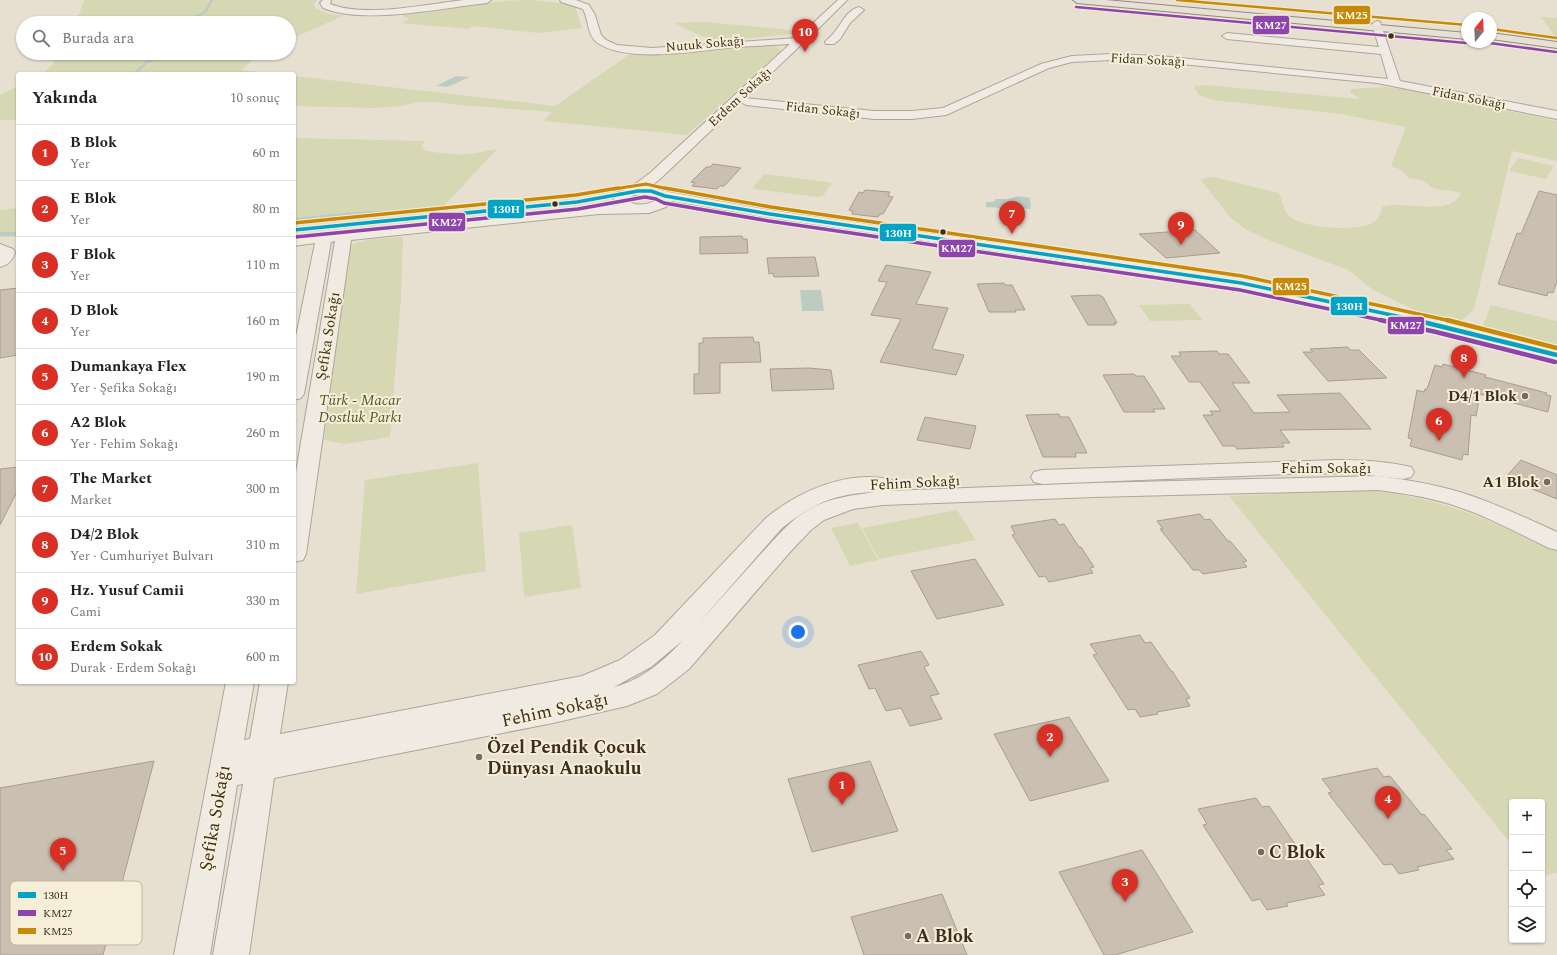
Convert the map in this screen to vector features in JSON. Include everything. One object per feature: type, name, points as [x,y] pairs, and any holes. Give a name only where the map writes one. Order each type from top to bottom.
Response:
[{"type":"main road","points":[[1077,0],[1461,32]]},
{"type":"main road","points":[[1096,0],[1377,25],[1461,35]]},
{"type":"main road","points":[[1497,37],[1557,46]]},
{"type":"main road","points":[[1497,40],[1557,46]]},
{"type":"street","points":[[327,0],[325,3],[326,6],[333,10],[363,13],[487,0]]},
{"type":"street","points":[[333,0],[331,3],[332,5],[340,8],[371,11],[470,0]]},
{"type":"street","name":"Nutuk Sokağı","points":[[564,0],[586,7],[599,40],[609,46],[620,48],[645,51],[670,50],[769,42],[784,44],[805,40]]},
{"type":"street","name":"Nutuk Sokağı","points":[[578,0],[595,8],[607,38],[618,44],[627,46],[668,48],[784,37],[805,40]]},
{"type":"street","name":"Erdem Sokağı","points":[[663,194],[658,188],[662,180],[746,101],[843,0]]},
{"type":"street","name":"Erdem Sokağı","points":[[632,192],[655,176],[805,40],[852,0]]},
{"type":"street","points":[[805,40],[833,39],[847,21],[859,10]]},
{"type":"street","points":[[1377,25],[1395,83]]},
{"type":"street","points":[[1295,31],[1380,38]]},
{"type":"street","points":[[1227,36],[1385,51]]},
{"type":"street","name":"Fidan Sokağı","points":[[746,101],[874,115],[893,116],[930,113],[946,111],[956,107],[1045,66],[1072,59],[1112,57],[1160,59],[1395,83],[1557,115]]},
{"type":"street","points":[[296,241],[332,234],[577,202],[649,190],[767,217]]},
{"type":"street","points":[[632,192],[624,195],[620,200],[624,206],[639,208],[662,204],[665,201],[663,194]]},
{"type":"street","points":[[296,230],[332,234],[599,210],[639,208],[672,208],[767,217],[952,245],[1221,291],[1557,355]]},
{"type":"street","name":"Şefika Sokağı","points":[[296,386],[332,234]]},
{"type":"street","name":"Şefika Sokağı","points":[[296,537],[332,234]]},
{"type":"street","points":[[0,248],[16,247]]},
{"type":"street","points":[[0,248],[7,252],[6,256],[0,262]]},
{"type":"street","points":[[0,266],[16,263]]},
{"type":"street","points":[[1435,331],[1557,369]]},
{"type":"street","name":"Fehim Sokağı","points":[[224,765],[553,712],[627,695],[647,686],[680,662],[771,542],[803,525],[816,515],[834,507],[853,502],[883,498],[1090,483],[1225,471],[1339,465],[1364,466],[1425,476],[1493,498],[1557,525]]},
{"type":"street","name":"Fehim Sokağı","points":[[1090,483],[1391,484],[1458,499],[1489,511],[1557,542]]},
{"type":"street","name":"Şefika Sokağı","points":[[192,955],[224,765],[240,684]]},
{"type":"street","points":[[232,955],[274,684]]},
{"type":"green space","points":[[84,0],[317,0],[314,4],[316,9],[330,14],[345,15],[296,37],[296,16],[76,16],[79,15]]},
{"type":"green space","points":[[530,0],[560,3],[575,7],[582,28],[539,33],[474,26],[468,29],[446,27],[452,24],[444,27],[401,23],[409,19],[404,17],[401,13],[504,1]]},
{"type":"green space","points":[[1541,17],[1557,18],[1557,39]]},
{"type":"green space","points":[[705,22],[801,31],[791,34],[715,42],[674,23]]},
{"type":"green space","points":[[758,46],[776,46],[781,51],[687,135],[544,121],[552,112],[438,102],[417,102],[402,106],[374,108],[296,106],[296,76],[555,106],[630,54],[657,55]]},
{"type":"green space","points":[[52,60],[253,60],[241,70],[258,72],[44,72],[54,63]]},
{"type":"green space","points":[[1205,85],[1360,99],[1350,92],[1351,89],[1384,87],[1405,89],[1557,121],[1557,161],[1512,151],[1474,309],[1460,321],[1455,323],[1439,323],[1434,319],[1373,290],[1348,270],[1271,241],[1247,230],[1230,217],[1200,179],[1214,177],[1278,193],[1287,215],[1290,217],[1308,224],[1333,228],[1368,225],[1378,218],[1382,207],[1391,205],[1436,207],[1455,201],[1461,194],[1458,192],[1432,188],[1421,180],[1408,178],[1403,172],[1391,166],[1406,127],[1341,114],[1213,100],[1198,94],[1194,86]]},
{"type":"green space","points":[[16,87],[16,120],[0,120],[0,95]]},
{"type":"green space","points":[[296,138],[425,141],[421,146],[424,150],[452,154],[477,153],[497,149],[440,210],[296,223]]},
{"type":"green space","points":[[1518,158],[1554,166],[1546,179],[1509,171]]},
{"type":"green space","points":[[764,174],[832,183],[823,196],[817,197],[754,189],[753,187]]},
{"type":"green space","points":[[16,208],[16,237],[0,237],[0,210]]},
{"type":"green space","name":"Türk - Macar Dostluk Parkı","points":[[403,237],[401,298],[390,437],[345,444],[324,440],[347,248],[353,244],[367,240]]},
{"type":"green space","points":[[1190,304],[1202,320],[1150,321],[1139,305]]},
{"type":"green space","points":[[1491,305],[1557,321],[1557,357],[1479,336]]},
{"type":"green space","points":[[478,463],[486,571],[356,594],[365,480]]},
{"type":"green space","points":[[1354,490],[1409,496],[1434,502],[1483,518],[1557,551],[1557,873],[1545,875],[1545,799],[1509,799],[1509,841],[1229,496]]},
{"type":"green space","points":[[957,510],[976,540],[879,559],[862,528]]},
{"type":"green space","points":[[858,523],[878,560],[850,566],[831,528]]},
{"type":"green space","points":[[572,525],[581,588],[524,597],[519,533]]},
{"type":"shaded area","points":[[456,76],[470,77],[447,87],[436,86]]},
{"type":"shaded area","points":[[1018,196],[1030,198],[1031,209],[986,207],[986,202],[995,201],[995,199],[1008,199]]},
{"type":"shaded area","points":[[800,290],[821,290],[824,311],[802,311]]},
{"type":"building","points":[[713,164],[741,168],[724,186],[720,186],[717,189],[692,186],[695,183],[691,182],[706,167],[710,167]]},
{"type":"building","points":[[865,190],[890,192],[888,196],[893,197],[883,214],[880,214],[878,217],[852,214],[853,211],[849,210],[859,192],[863,193]]},
{"type":"building","points":[[1539,191],[1557,195],[1557,281],[1553,293],[1548,292],[1547,296],[1498,284],[1517,233],[1521,234]]},
{"type":"building","points":[[1195,230],[1220,253],[1166,258],[1139,234]]},
{"type":"building","points":[[742,236],[743,239],[747,239],[748,253],[700,254],[700,237]]},
{"type":"building","points":[[815,257],[819,276],[774,277],[773,273],[769,274],[767,258]]},
{"type":"building","points":[[886,265],[931,272],[916,304],[948,308],[932,349],[964,355],[956,375],[880,362],[901,319],[871,315],[887,282],[878,281]]},
{"type":"building","points":[[1004,283],[1005,285],[1012,285],[1025,310],[1015,310],[1016,312],[989,312],[977,284]]},
{"type":"building","points":[[16,288],[16,355],[0,358],[0,290]]},
{"type":"building","points":[[1099,295],[1103,297],[1117,323],[1114,323],[1115,325],[1088,325],[1071,296]]},
{"type":"building","points":[[753,337],[754,342],[759,342],[761,362],[720,363],[720,393],[694,394],[694,374],[699,374],[699,343],[703,343],[703,338]]},
{"type":"building","points":[[1348,347],[1350,350],[1359,350],[1387,378],[1328,381],[1303,352],[1313,352],[1310,349]]},
{"type":"building","points":[[1217,351],[1219,354],[1228,354],[1250,383],[1232,383],[1254,413],[1290,412],[1277,395],[1340,393],[1371,429],[1280,430],[1290,443],[1282,443],[1284,447],[1237,449],[1235,446],[1223,446],[1203,415],[1213,415],[1210,411],[1221,411],[1200,382],[1189,382],[1171,356],[1181,356],[1179,352]]},
{"type":"building","points":[[1443,364],[1486,375],[1485,377],[1547,393],[1546,395],[1551,396],[1548,412],[1480,394],[1476,416],[1471,415],[1468,455],[1463,454],[1462,460],[1410,446],[1412,439],[1408,438],[1417,390],[1424,392],[1425,389],[1427,389],[1435,365],[1442,367]]},
{"type":"building","points":[[809,368],[831,370],[834,389],[772,391],[770,369]]},
{"type":"building","points":[[1134,374],[1136,376],[1144,376],[1165,409],[1153,409],[1155,412],[1124,412],[1103,375]]},
{"type":"building","points":[[1059,414],[1060,417],[1069,417],[1087,453],[1075,453],[1076,457],[1043,457],[1026,415]]},
{"type":"building","points":[[925,417],[976,426],[970,449],[917,440]]},
{"type":"building","name":"A1 Blok","points":[[1521,460],[1557,475],[1557,499],[1505,478]]},
{"type":"building","points":[[16,467],[16,494],[0,525],[0,469]]},
{"type":"building","points":[[1200,514],[1205,520],[1210,519],[1228,541],[1230,541],[1247,561],[1243,562],[1247,567],[1203,574],[1199,570],[1193,570],[1160,529],[1163,529],[1157,521]]},
{"type":"building","points":[[1055,519],[1059,525],[1064,524],[1079,547],[1081,547],[1094,567],[1090,568],[1093,573],[1049,582],[1045,576],[1039,577],[1012,535],[1015,534],[1011,526]]},
{"type":"building","points":[[975,559],[1004,605],[937,619],[911,571]]},
{"type":"building","points":[[1140,635],[1145,643],[1151,642],[1172,671],[1190,698],[1186,699],[1190,706],[1157,712],[1158,714],[1140,717],[1135,709],[1128,710],[1093,655],[1097,654],[1090,644]]},
{"type":"building","points":[[921,651],[929,665],[924,667],[939,694],[930,696],[942,719],[910,726],[901,708],[886,711],[875,688],[869,689],[858,665]]},
{"type":"building","points":[[1069,717],[1109,781],[1030,801],[994,734]]},
{"type":"building","points":[[154,761],[122,881],[10,881],[10,945],[106,945],[103,955],[0,955],[0,788]]},
{"type":"building","points":[[870,761],[898,831],[812,852],[788,779]]},
{"type":"building","points":[[1377,768],[1384,777],[1390,776],[1422,815],[1424,814],[1452,849],[1446,850],[1454,859],[1417,867],[1419,870],[1399,874],[1392,864],[1384,865],[1328,793],[1332,792],[1322,779]]},
{"type":"building","name":"C Blok","points":[[1256,798],[1262,807],[1269,806],[1297,847],[1299,847],[1324,884],[1318,885],[1325,895],[1286,903],[1288,906],[1267,910],[1260,899],[1252,901],[1203,825],[1207,824],[1198,809]]},
{"type":"building","points":[[1142,850],[1193,932],[1115,955],[1104,955],[1059,872]]},
{"type":"building","name":"A Blok","points":[[942,894],[967,955],[864,955],[851,917]]},
{"type":"waterway","points":[[197,16],[205,12],[212,0]]},
{"type":"waterway","points":[[136,72],[147,62],[152,60]]},
{"type":"waterway","points":[[296,220],[367,213],[387,213]]},
{"type":"waterway","points":[[0,234],[16,234]]},
{"type":"transit line","name":"KM25","points":[[1177,0],[1461,24]]},
{"type":"transit line","name":"KM27","points":[[1076,7],[1461,43]]},
{"type":"transit line","name":"KM25","points":[[1497,30],[1557,38]]},
{"type":"transit line","name":"KM27","points":[[1497,44],[1556,52]]},
{"type":"transit line","name":"KM25","points":[[296,223],[576,195],[632,185],[653,184],[667,189],[771,207],[1242,276],[1439,318],[1557,348]]},
{"type":"transit line","name":"130H","points":[[296,230],[577,202],[611,197],[631,192],[651,191],[665,196],[770,214],[1241,283],[1438,325],[1557,355]]},
{"type":"transit line","name":"KM27","points":[[296,237],[578,209],[645,197],[656,199],[664,203],[769,221],[1240,290],[1436,332],[1555,362]]},
{"type":"place","name":"Erdem Sokak","points":[[805,52]]},
{"type":"place","name":"The Market","points":[[1012,234]]},
{"type":"place","name":"Hz. Yusuf Camii","points":[[1181,245]]},
{"type":"place","name":"D4/2 Blok","points":[[1464,378]]},
{"type":"place","name":"D4/1 Blok","points":[[1525,396]]},
{"type":"place","name":"A2 Blok","points":[[1439,441]]},
{"type":"place","name":"A1 Blok","points":[[1547,482]]},
{"type":"place","name":"Özel Pendik Çocuk Dünyası Anaokulu","points":[[479,757]]},
{"type":"place","name":"E Blok","points":[[1050,757]]},
{"type":"place","name":"B Blok","points":[[842,805]]},
{"type":"place","name":"D Blok","points":[[1388,819]]},
{"type":"place","name":"C Blok","points":[[1261,852]]},
{"type":"place","name":"Dumankaya Flex","points":[[63,871]]},
{"type":"place","name":"F Blok","points":[[1125,902]]},
{"type":"place","name":"A Blok","points":[[908,936]]}]
